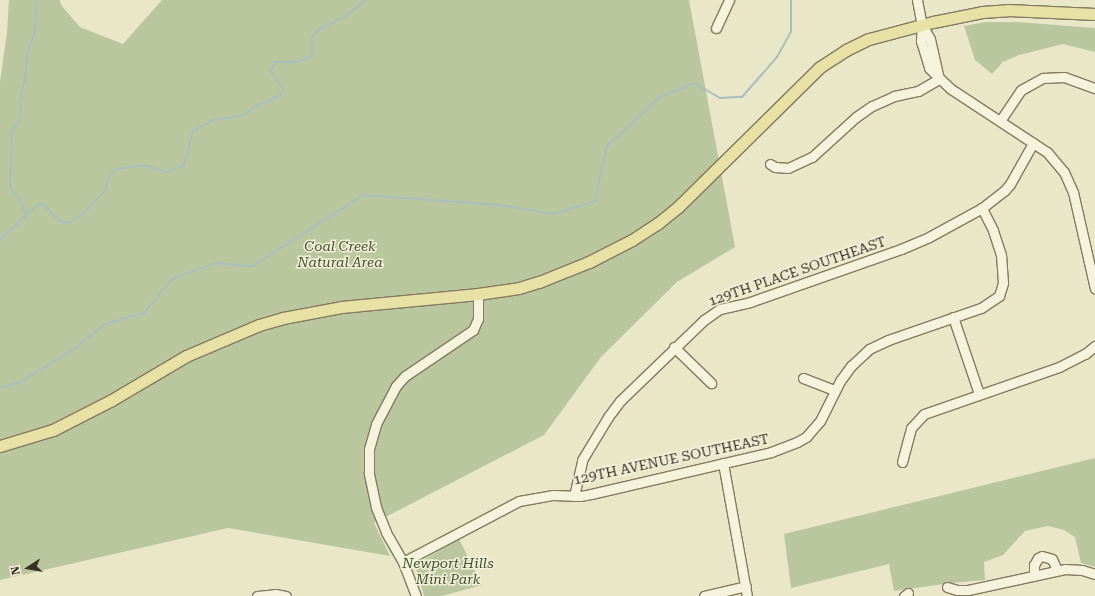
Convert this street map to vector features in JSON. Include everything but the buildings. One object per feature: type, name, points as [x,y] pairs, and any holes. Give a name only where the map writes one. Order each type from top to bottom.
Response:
[{"type":"main road","points":[[0,446],[60,427],[110,401],[186,356],[259,325],[283,318],[341,307],[478,294],[518,288],[539,282],[589,262],[632,240],[657,224],[678,207],[829,60],[869,39],[965,15],[1008,10],[1095,14]]},
{"type":"street","points":[[716,28],[729,0]]},
{"type":"street","points":[[917,0],[926,40],[929,68],[951,89],[1033,143],[1055,160],[1070,184],[1095,289]]},
{"type":"street","points":[[1000,122],[1022,90],[1043,78],[1064,77],[1095,88]]},
{"type":"street","points":[[770,164],[776,167],[788,168],[812,157],[856,117],[872,106],[894,96],[918,91],[940,79]]},
{"type":"street","name":"129TH PLACE SOUTHEAST","points":[[574,496],[582,460],[608,417],[620,401],[674,347],[704,320],[720,310],[750,302],[912,245],[982,208],[994,200],[1010,184],[1033,143]]},
{"type":"street","name":"129TH AVENUE SOUTHEAST","points":[[404,562],[513,503],[540,496],[574,496],[591,494],[723,464],[771,452],[806,436],[823,417],[835,390],[851,366],[869,349],[888,340],[987,305],[998,296],[1002,290],[1003,274],[998,241],[982,208]]},
{"type":"street","points":[[416,596],[404,562],[380,520],[372,493],[369,460],[372,437],[390,396],[405,376],[473,330],[478,319],[478,294]]},
{"type":"street","points":[[954,317],[979,394]]},
{"type":"street","points":[[902,462],[908,437],[915,422],[924,414],[1059,367],[1085,354],[1095,346]]},
{"type":"street","points":[[674,347],[711,382]]},
{"type":"street","points":[[803,378],[835,390]]},
{"type":"street","points":[[723,464],[747,596]]},
{"type":"street","points":[[1034,575],[1034,565],[1038,558],[1042,556],[1052,559],[1057,570]]},
{"type":"street","points":[[947,587],[957,590],[968,590],[1057,570],[1082,570],[1095,574]]},
{"type":"street","points":[[704,596],[746,586]]},
{"type":"street","points":[[257,596],[275,594],[286,596]]},
{"type":"green space","name":"Coal Creek Natural Area","points":[[9,0],[60,0],[61,5],[80,27],[123,44],[162,0],[689,0],[735,247],[677,282],[601,357],[544,435],[374,523],[390,556],[228,528],[0,580],[0,82],[7,32]]},
{"type":"green space","points":[[985,22],[1018,22],[1095,28],[1095,52],[1063,44],[1019,55],[1003,62],[992,74],[975,60],[964,26]]},
{"type":"green space","points":[[1095,458],[1095,567],[1081,563],[1075,537],[1064,530],[1048,526],[1025,531],[1003,555],[984,562],[985,580],[894,591],[889,564],[791,588],[784,534]]},
{"type":"green space","name":"Newport Hills Mini Park","points":[[459,539],[482,585],[442,596],[424,596],[416,569],[417,564]]},
{"type":"waterway","points":[[26,215],[21,202],[10,187],[12,131],[21,118],[20,102],[25,79],[27,54],[34,35],[37,0]]},
{"type":"waterway","points":[[0,240],[37,205],[42,203],[60,221],[68,223],[83,214],[105,190],[110,174],[116,169],[144,165],[166,172],[184,165],[193,131],[213,120],[244,115],[255,107],[281,95],[283,89],[271,72],[275,62],[297,62],[312,56],[312,38],[318,30],[345,16],[366,0]]},
{"type":"waterway","points":[[0,388],[21,382],[71,351],[105,324],[144,313],[172,279],[216,263],[253,266],[363,195],[499,205],[553,214],[596,201],[607,146],[660,97],[694,83],[720,98],[742,97],[777,57],[791,32],[791,0]]}]
